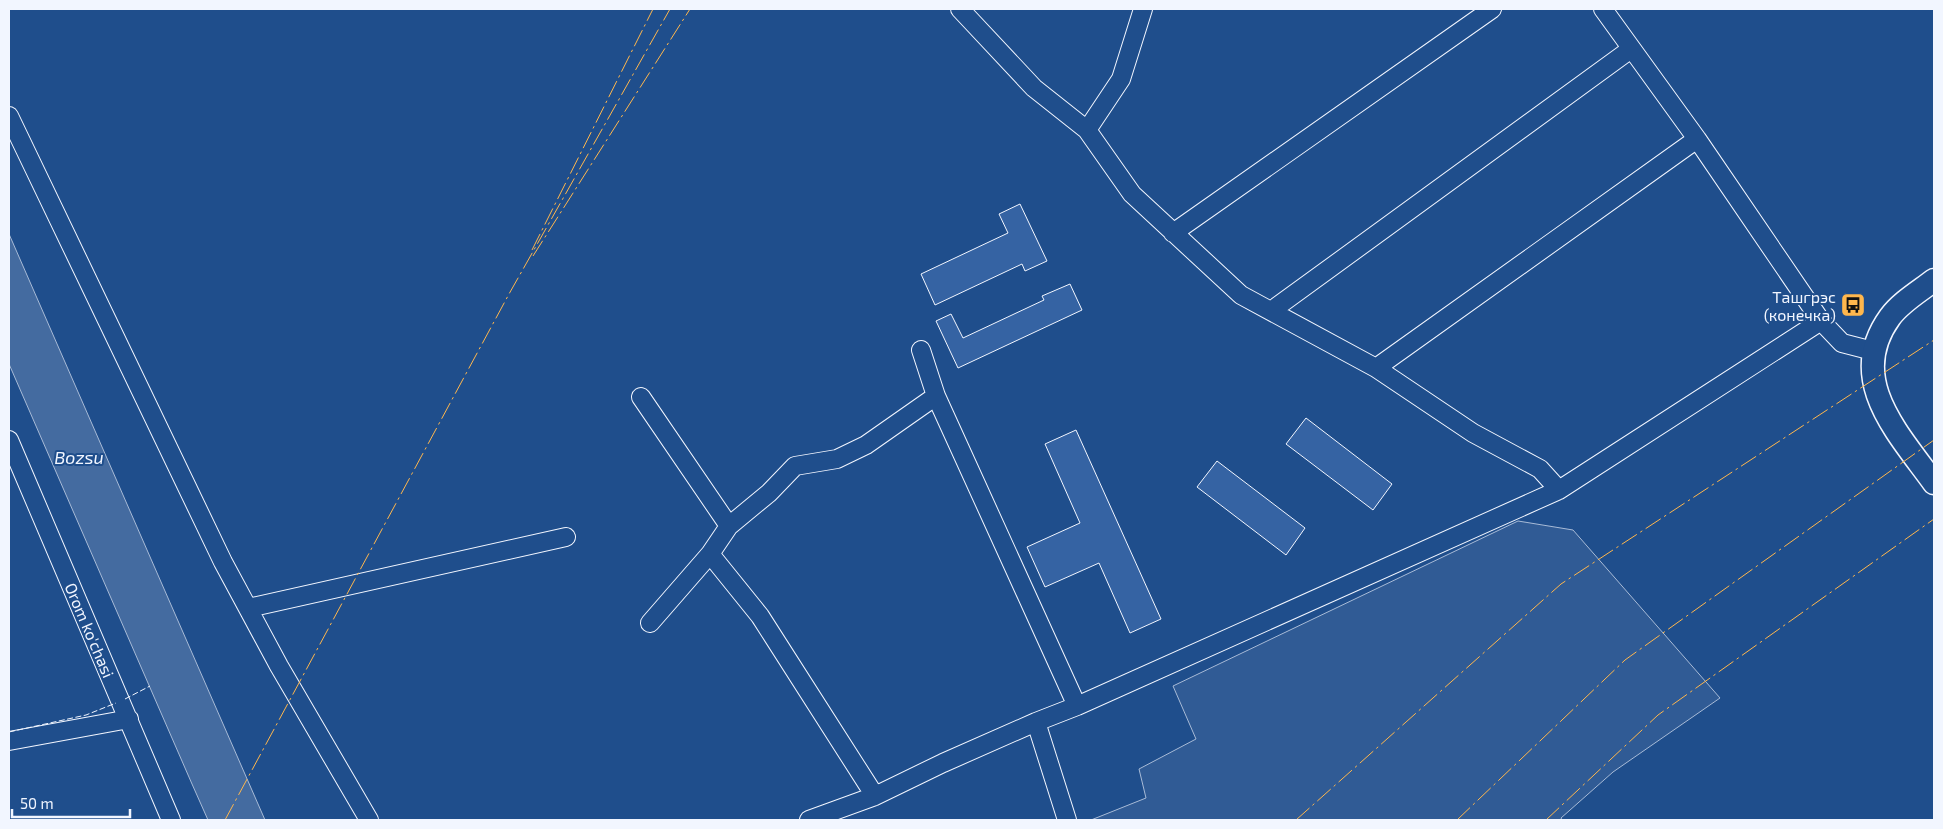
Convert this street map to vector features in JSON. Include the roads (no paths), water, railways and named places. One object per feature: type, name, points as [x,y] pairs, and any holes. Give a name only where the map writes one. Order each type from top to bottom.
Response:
[{"type":"main road","points":[[1934,280],[1891,316],[1880,332],[1873,351],[1872,371],[1875,391],[1892,426],[1934,483]]},
{"type":"street","points":[[960,9],[1034,88],[1087,130],[1132,194],[1241,295],[1376,368],[1473,433],[1540,469],[1559,490]]},
{"type":"street","points":[[1087,130],[1121,80],[1143,9]]},
{"type":"street","points":[[1173,233],[1492,9]]},
{"type":"street","points":[[1603,9],[1697,139],[1822,321],[1842,343],[1873,351]]},
{"type":"street","points":[[1272,311],[1631,49]]},
{"type":"street","points":[[9,116],[223,562],[279,666],[369,820]]},
{"type":"street","points":[[1376,368],[1697,139]]},
{"type":"street","points":[[809,820],[875,796],[943,763],[1077,706],[1559,490],[1822,321]]},
{"type":"street","points":[[921,350],[936,396],[1077,706]]},
{"type":"street","points":[[650,623],[710,554],[728,526],[769,493],[795,466],[837,458],[866,445],[936,396]]},
{"type":"street","points":[[641,397],[728,526]]},
{"type":"street","name":"Orom ko'chasi","points":[[9,440],[171,820]]},
{"type":"street","points":[[248,608],[566,537]]},
{"type":"street","points":[[710,554],[760,616],[875,796]]},
{"type":"street","points":[[9,741],[129,719]]},
{"type":"street","points":[[1036,722],[1067,820]]},
{"type":"water","name":"Bozsu","points":[[9,234],[265,820],[208,820],[192,784],[9,364]]},
{"type":"place","name":"Ташгрэс (конечка)","points":[[1853,305]]}]
